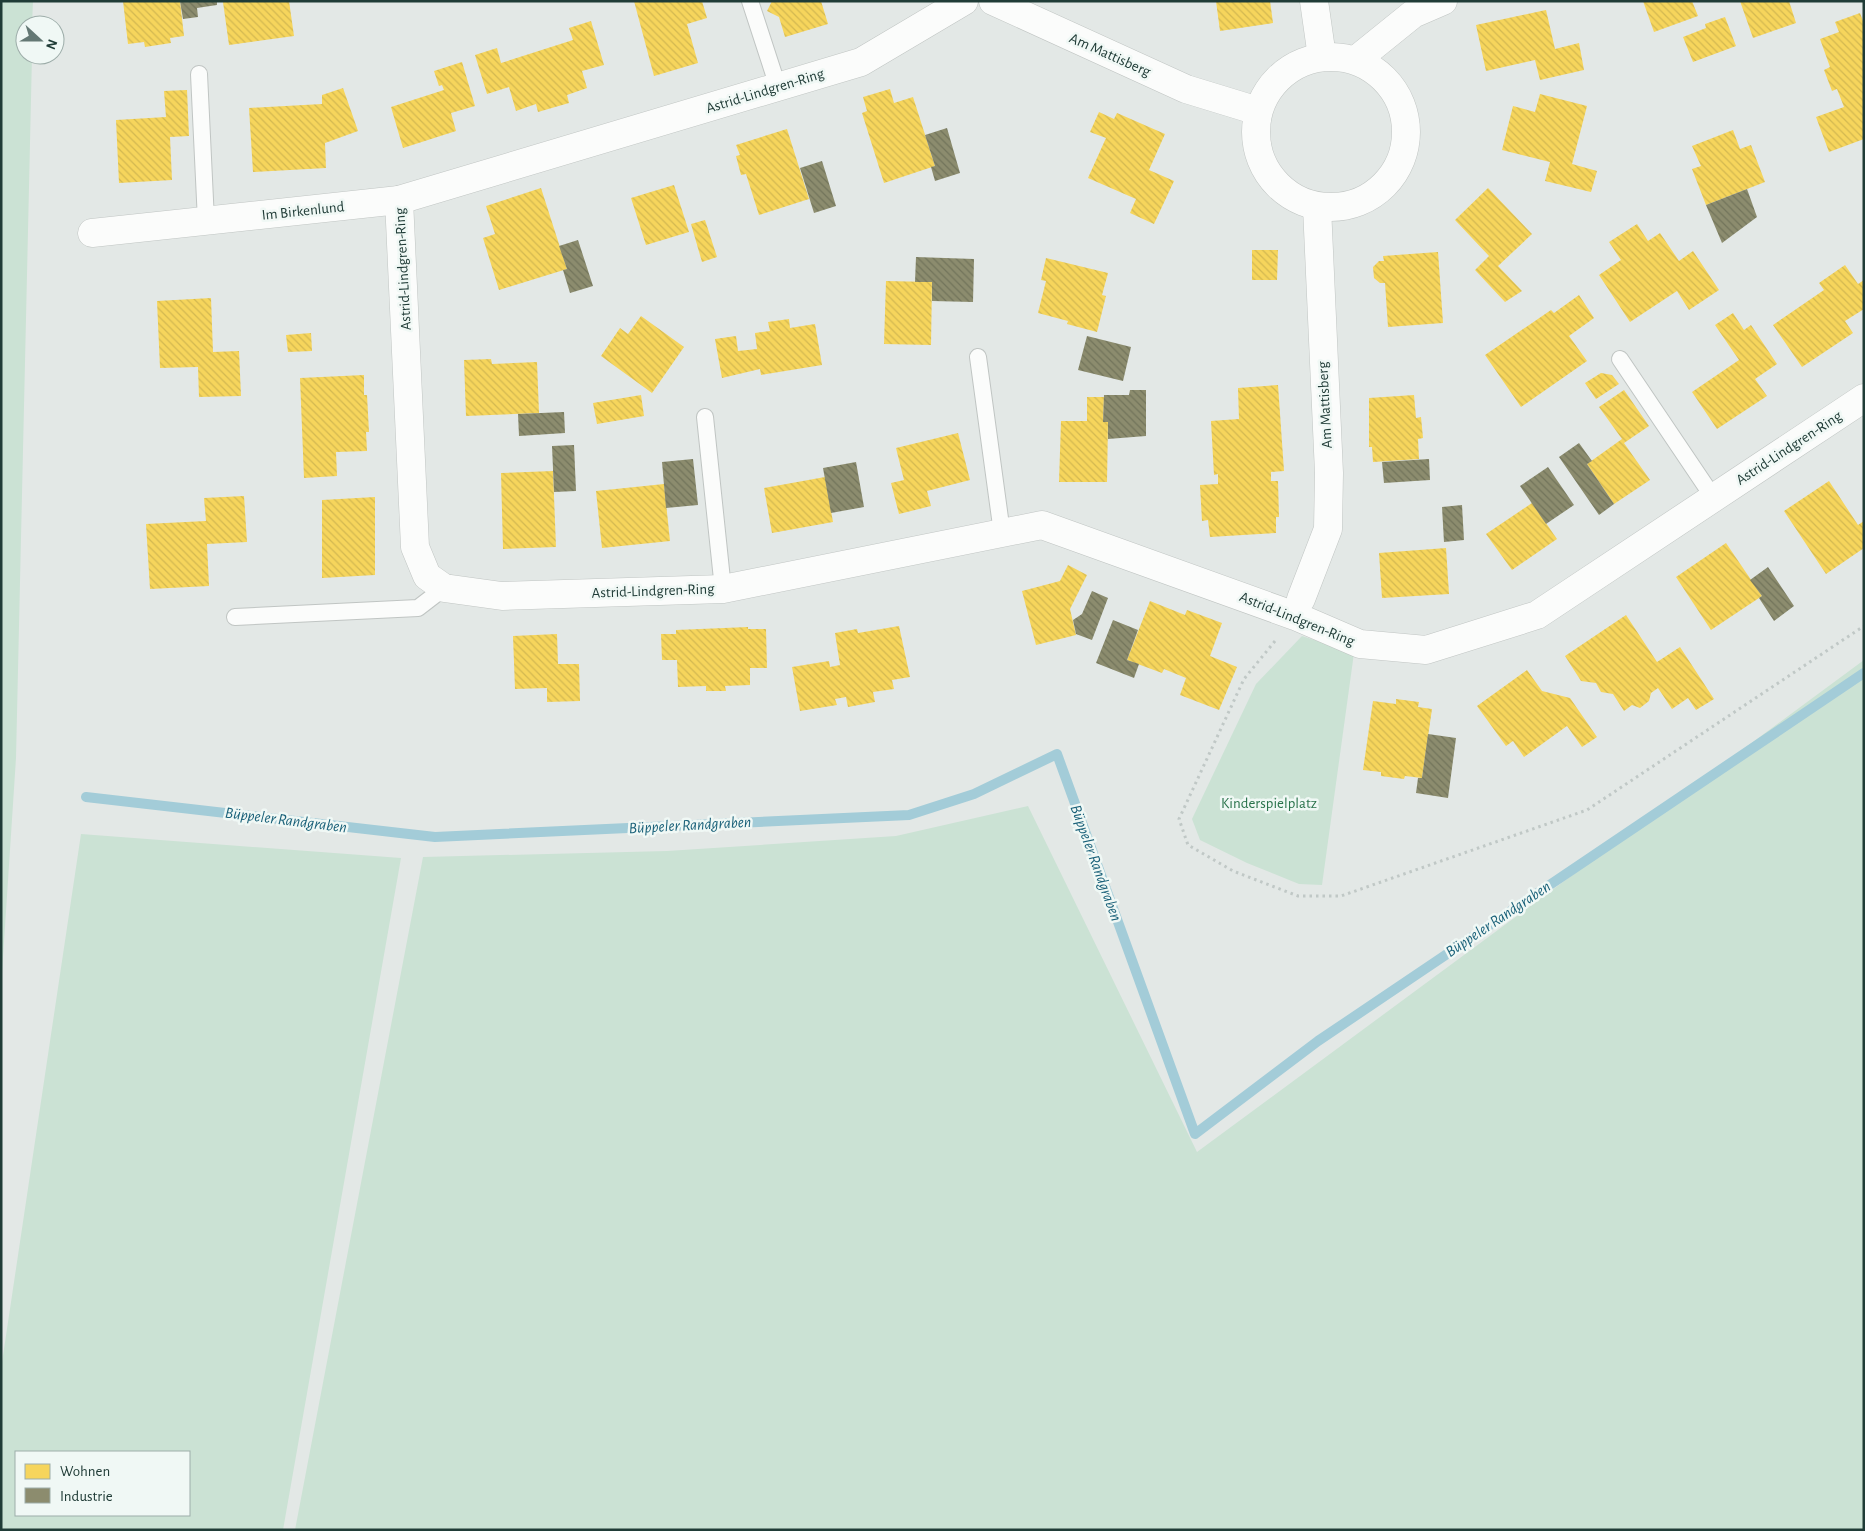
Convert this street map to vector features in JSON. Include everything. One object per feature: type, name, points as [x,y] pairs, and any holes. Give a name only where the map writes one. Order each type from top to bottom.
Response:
[{"type":"street","name":"Astrid-Lindgren-Ring","points":[[964,1],[861,62],[399,200],[415,547],[427,576],[444,588],[502,596],[723,589],[1042,525],[1298,607],[1360,644],[1426,650],[1538,614],[1864,398]]},
{"type":"street","name":"Am Mattisberg","points":[[993,1],[1186,89],[1258,111]]},
{"type":"street","points":[[1314,1],[1322,57]]},
{"type":"street","points":[[1356,60],[1413,14],[1443,1]]},
{"type":"street","points":[[1322,57],[1356,60],[1388,81],[1405,114],[1404,152],[1386,185],[1354,204],[1317,207],[1288,195],[1266,172],[1256,142],[1258,111],[1272,85],[1294,66],[1322,57]]},
{"type":"street","name":"Im Birkenlund","points":[[92,234],[399,200]]},
{"type":"street","name":"Am Mattisberg","points":[[1298,607],[1328,529],[1329,473],[1317,207]]},
{"type":"lane","points":[[750,1],[778,87]]},
{"type":"lane","points":[[199,74],[206,221]]},
{"type":"lane","points":[[978,357],[1002,533]]},
{"type":"lane","points":[[1620,359],[1713,497]]},
{"type":"lane","name":"Astrid-Lindgren-Ring","points":[[705,417],[723,589]]},
{"type":"lane","points":[[235,617],[418,608],[444,588]]},
{"type":"path","points":[[1298,607],[1244,679],[1179,818],[1188,846],[1233,871],[1298,896],[1341,896],[1587,810],[1864,626]]},
{"type":"green space","points":[[1,1],[33,1],[32,15],[15,15],[15,65],[32,65],[16,758],[1,988]]},
{"type":"green space","name":"Kinderspielplatz","points":[[1302,636],[1354,653],[1322,885],[1299,884],[1247,863],[1200,840],[1192,819],[1256,684]]},
{"type":"green space","points":[[1864,660],[1864,1530],[295,1530],[423,857],[667,851],[896,836],[1028,806],[1197,1152]]},
{"type":"green space","points":[[81,834],[401,858],[283,1530],[1,1530],[1,1369]]},
{"type":"building: Wohnen","points":[[123,1],[180,1],[184,36],[170,38],[171,43],[145,47],[144,42],[128,44]]},
{"type":"building: Wohnen","points":[[289,1],[294,36],[229,45],[223,2]]},
{"type":"building: Wohnen","points":[[634,1],[702,1],[707,18],[687,24],[698,63],[654,76]]},
{"type":"building: Wohnen","points":[[772,1],[821,1],[828,24],[785,37],[779,17],[767,11]]},
{"type":"building: Wohnen","points":[[1216,1],[1270,1],[1273,23],[1220,31]]},
{"type":"building: Wohnen","points":[[1643,1],[1692,1],[1698,16],[1654,32]]},
{"type":"building: Wohnen","points":[[1740,1],[1789,1],[1796,23],[1753,38]]},
{"type":"building: Wohnen","points":[[1546,10],[1555,49],[1579,43],[1584,70],[1540,80],[1535,60],[1486,71],[1476,25]]},
{"type":"building: Wohnen","points":[[1860,13],[1864,24],[1864,139],[1829,152],[1816,117],[1844,107],[1837,89],[1832,91],[1824,70],[1830,67],[1820,39],[1839,32],[1835,22]]},
{"type":"building: Wohnen","points":[[1725,17],[1736,46],[1693,62],[1683,37],[1706,28],[1705,24]]},
{"type":"building: Wohnen","points":[[591,21],[604,65],[582,71],[587,88],[567,95],[569,103],[538,112],[536,104],[516,111],[509,87],[487,94],[475,55],[497,48],[501,63],[573,40],[569,28]]},
{"type":"building: Wohnen","points":[[462,62],[475,106],[451,113],[456,131],[403,148],[391,107],[444,90],[442,85],[439,86],[434,71]]},
{"type":"building: Wohnen","points":[[343,88],[358,131],[325,143],[326,168],[253,172],[249,108],[322,104],[322,95]]},
{"type":"building: Wohnen","points":[[890,89],[894,103],[913,97],[935,166],[884,183],[862,113],[867,111],[863,97]]},
{"type":"building: Wohnen","points":[[187,90],[189,136],[170,137],[172,180],[119,183],[116,120],[166,117],[164,91]]},
{"type":"building: Wohnen","points":[[1540,94],[1587,106],[1572,164],[1597,171],[1591,192],[1545,181],[1550,162],[1502,150],[1513,106],[1535,112]]},
{"type":"building: Wohnen","points":[[1099,112],[1114,119],[1117,113],[1165,134],[1149,170],[1174,181],[1154,224],[1130,213],[1136,199],[1088,178],[1106,138],[1090,132]]},
{"type":"building: Wohnen","points":[[787,129],[809,199],[759,215],[746,174],[741,175],[736,156],[740,155],[736,145]]},
{"type":"building: Wohnen","points":[[1733,130],[1740,149],[1751,145],[1765,182],[1706,205],[1692,169],[1701,166],[1692,146]]},
{"type":"building: Wohnen","points":[[674,185],[689,232],[646,245],[631,198]]},
{"type":"building: Wohnen","points":[[541,188],[567,269],[499,290],[483,238],[495,234],[486,206]]},
{"type":"building: Wohnen","points":[[1488,188],[1532,234],[1498,266],[1522,291],[1505,302],[1475,270],[1489,256],[1455,220]]},
{"type":"building: Wohnen","points":[[705,220],[717,257],[702,262],[691,224]]},
{"type":"building: Wohnen","points":[[1637,224],[1648,241],[1660,233],[1679,261],[1693,251],[1719,290],[1689,310],[1677,291],[1630,322],[1599,275],[1621,260],[1609,242]]},
{"type":"building: Wohnen","points":[[1252,250],[1278,250],[1277,280],[1252,280]]},
{"type":"building: Wohnen","points":[[1438,252],[1443,323],[1388,327],[1385,283],[1380,283],[1374,278],[1373,267],[1379,261],[1384,261],[1383,256]]},
{"type":"building: Wohnen","points":[[1046,258],[1108,273],[1102,295],[1106,296],[1097,332],[1067,324],[1068,321],[1038,313],[1046,281],[1041,280]]},
{"type":"building: Wohnen","points":[[1845,265],[1858,284],[1864,280],[1864,309],[1845,321],[1853,333],[1802,367],[1773,325],[1824,290],[1819,283]]},
{"type":"building: Wohnen","points":[[886,281],[932,282],[931,345],[884,344]]},
{"type":"building: Wohnen","points":[[1579,295],[1594,318],[1569,336],[1587,361],[1521,407],[1485,355],[1551,310],[1554,313]]},
{"type":"building: Wohnen","points":[[211,298],[213,352],[239,351],[241,396],[199,397],[198,367],[160,368],[157,301]]},
{"type":"building: Wohnen","points":[[1733,313],[1744,330],[1751,325],[1777,364],[1755,379],[1767,396],[1717,429],[1692,392],[1739,360],[1715,325]]},
{"type":"building: Wohnen","points":[[641,316],[684,347],[652,393],[601,356],[620,328],[628,334]]},
{"type":"building: Wohnen","points":[[789,319],[790,328],[815,324],[822,365],[761,375],[760,369],[722,378],[715,339],[736,336],[738,351],[757,349],[755,333],[770,331],[768,322]]},
{"type":"building: Wohnen","points":[[311,333],[312,351],[288,352],[286,335]]},
{"type":"building: Wohnen","points":[[491,359],[492,364],[537,362],[539,413],[466,416],[464,360]]},
{"type":"building: Wohnen","points":[[1601,373],[1612,375],[1619,384],[1596,399],[1585,383]]},
{"type":"building: Wohnen","points":[[364,375],[364,395],[367,395],[369,432],[366,432],[367,451],[336,452],[337,476],[304,478],[300,378]]},
{"type":"building: Wohnen","points":[[1278,385],[1284,471],[1271,472],[1271,481],[1278,481],[1279,517],[1276,517],[1276,533],[1210,537],[1208,520],[1202,521],[1200,485],[1218,484],[1218,474],[1214,475],[1211,421],[1239,419],[1238,388]]},
{"type":"building: Wohnen","points":[[1624,390],[1649,426],[1624,443],[1650,480],[1614,504],[1587,464],[1622,439],[1599,407]]},
{"type":"building: Wohnen","points":[[641,395],[644,416],[597,424],[593,403]]},
{"type":"building: Wohnen","points":[[1414,395],[1416,418],[1421,417],[1423,438],[1418,439],[1419,459],[1373,462],[1372,447],[1369,447],[1369,398]]},
{"type":"building: Wohnen","points":[[1087,397],[1104,397],[1103,422],[1108,422],[1107,482],[1059,482],[1061,421],[1087,421]]},
{"type":"building: Wohnen","points":[[958,433],[970,480],[927,491],[931,506],[899,514],[891,483],[904,480],[896,448]]},
{"type":"building: Wohnen","points":[[553,471],[556,547],[503,549],[501,473]]},
{"type":"building: Wohnen","points":[[825,477],[833,522],[772,533],[764,488]]},
{"type":"building: Wohnen","points":[[1829,481],[1858,525],[1864,521],[1864,548],[1826,574],[1784,511]]},
{"type":"building: Wohnen","points":[[664,484],[670,541],[602,548],[596,491]]},
{"type":"building: Wohnen","points":[[244,496],[247,542],[207,544],[209,586],[150,589],[146,524],[206,521],[204,498]]},
{"type":"building: Wohnen","points":[[375,497],[375,575],[322,578],[322,500]]},
{"type":"building: Wohnen","points":[[1532,503],[1557,539],[1512,570],[1486,534]]},
{"type":"building: Wohnen","points":[[1726,543],[1762,596],[1711,630],[1676,577]]},
{"type":"building: Wohnen","points":[[1446,548],[1449,594],[1382,598],[1379,553]]},
{"type":"building: Wohnen","points":[[1068,565],[1087,575],[1070,609],[1076,635],[1036,645],[1022,591],[1060,581]]},
{"type":"building: Wohnen","points":[[1150,601],[1185,615],[1187,610],[1222,623],[1210,656],[1237,667],[1219,710],[1180,695],[1186,678],[1164,669],[1162,673],[1127,660]]},
{"type":"building: Wohnen","points":[[1626,615],[1657,662],[1680,647],[1714,699],[1696,710],[1688,698],[1672,709],[1658,688],[1651,693],[1649,701],[1640,708],[1632,705],[1624,711],[1613,694],[1601,692],[1596,683],[1581,681],[1565,656]]},
{"type":"building: Wohnen","points":[[899,626],[910,677],[892,680],[894,689],[873,692],[875,702],[848,707],[846,697],[835,699],[837,705],[800,711],[792,667],[829,661],[830,667],[840,665],[835,633],[857,629],[858,633]]},
{"type":"building: Wohnen","points":[[748,627],[748,629],[766,629],[767,668],[750,668],[750,685],[725,686],[726,691],[706,691],[706,686],[678,687],[677,660],[662,660],[661,634],[676,634],[676,630]]},
{"type":"building: Wohnen","points":[[557,634],[558,664],[579,664],[580,701],[547,702],[547,688],[515,689],[513,636]]},
{"type":"building: Wohnen","points":[[1527,670],[1542,691],[1570,698],[1597,737],[1582,747],[1567,726],[1524,757],[1513,741],[1506,746],[1477,706]]},
{"type":"building: Wohnen","points":[[1396,699],[1419,702],[1418,707],[1432,709],[1422,778],[1405,776],[1404,779],[1381,776],[1381,772],[1363,770],[1373,701],[1396,704]]},
{"type":"building: Industrie","points":[[180,1],[217,1],[217,5],[197,8],[198,17],[183,19]]},
{"type":"building: Industrie","points":[[947,128],[960,173],[935,181],[931,167],[935,166],[925,135]]},
{"type":"building: Industrie","points":[[822,161],[836,206],[814,213],[800,168]]},
{"type":"building: Industrie","points":[[1747,189],[1757,217],[1722,243],[1706,205]]},
{"type":"building: Industrie","points":[[578,240],[593,286],[570,293],[563,270],[567,269],[559,246]]},
{"type":"building: Industrie","points":[[916,257],[974,259],[973,302],[932,301],[932,282],[915,282]]},
{"type":"building: Industrie","points":[[1087,336],[1131,347],[1123,381],[1078,370]]},
{"type":"building: Industrie","points":[[1130,390],[1146,390],[1146,436],[1108,439],[1108,422],[1103,422],[1104,395],[1129,395]]},
{"type":"building: Industrie","points":[[564,412],[565,433],[519,436],[518,414]]},
{"type":"building: Industrie","points":[[1579,443],[1592,461],[1587,464],[1614,504],[1599,515],[1559,457]]},
{"type":"building: Industrie","points":[[574,445],[576,491],[554,492],[552,446]]},
{"type":"building: Industrie","points":[[693,459],[698,505],[666,508],[662,462]]},
{"type":"building: Industrie","points":[[1429,459],[1430,480],[1384,483],[1382,462]]},
{"type":"building: Industrie","points":[[856,462],[864,507],[831,513],[823,468]]},
{"type":"building: Industrie","points":[[1548,467],[1574,505],[1546,524],[1520,486]]},
{"type":"building: Industrie","points":[[1462,505],[1464,540],[1444,542],[1442,507]]},
{"type":"building: Industrie","points":[[1768,567],[1794,606],[1774,621],[1759,598],[1762,596],[1750,580]]},
{"type":"building: Industrie","points":[[1092,591],[1108,598],[1092,640],[1076,634],[1073,620],[1082,614]]},
{"type":"building: Industrie","points":[[1113,620],[1138,630],[1127,660],[1139,664],[1134,678],[1096,663]]},
{"type":"building: Industrie","points":[[1428,734],[1456,738],[1448,798],[1416,793],[1418,778],[1422,778]]},
{"type":"waterway","name":"Büppeler Randgraben","points":[[86,797],[435,837],[909,815],[974,794],[1057,754],[1195,1134],[1318,1041],[1864,673]]}]
